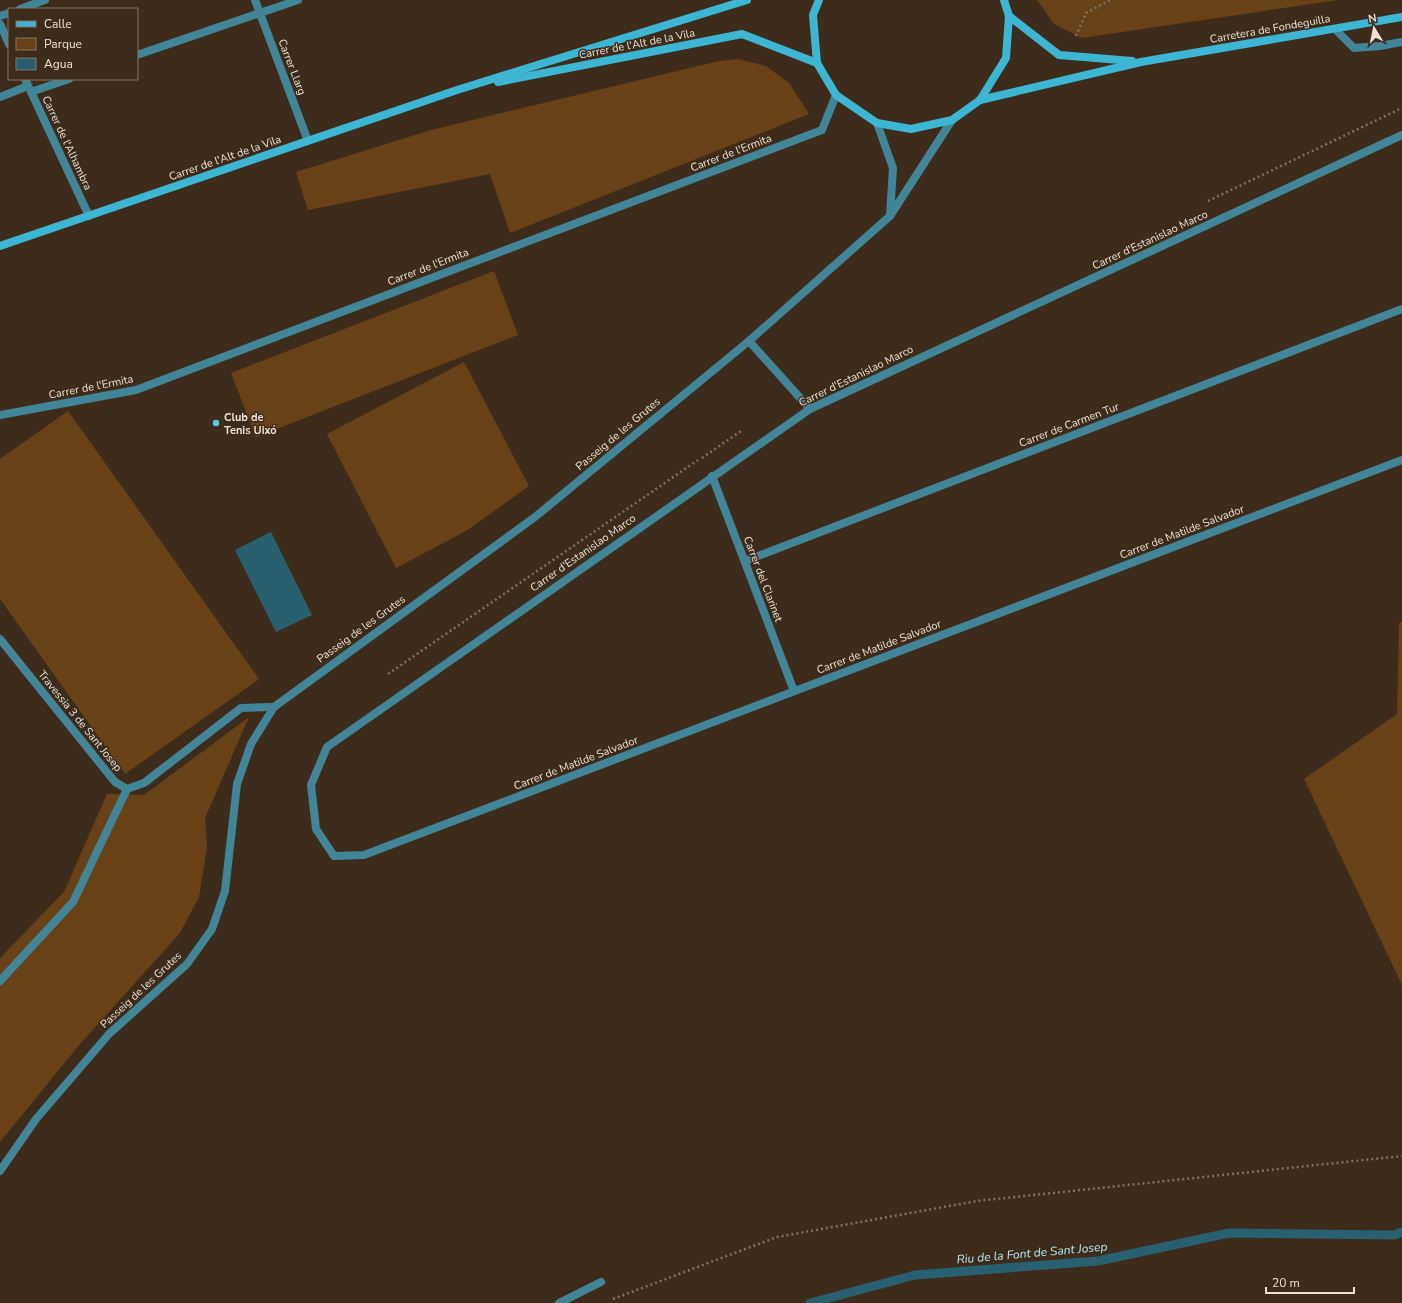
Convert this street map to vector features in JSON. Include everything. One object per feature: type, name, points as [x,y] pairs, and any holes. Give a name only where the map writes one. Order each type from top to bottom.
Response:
[{"type":"main road","name":"Carrer de l'Alt de la Vila","points":[[0,246],[457,90],[747,0]]},
{"type":"main road","points":[[819,0],[813,16],[817,62],[836,96],[877,123],[911,129],[952,120],[980,100],[1006,58],[1009,16],[1004,0]]},
{"type":"main road","name":"Carretera de Fondeguilla","points":[[1009,16],[1059,55],[1141,62]]},
{"type":"main road","name":"Carretera de Fondeguilla","points":[[980,100],[1141,62],[1402,17]]},
{"type":"main road","name":"Carrer de l'Alt de la Vila","points":[[457,90],[742,34],[817,62]]},
{"type":"street","points":[[23,8],[45,0]]},
{"type":"street","name":"Carrer Llarg","points":[[256,0],[308,141]]},
{"type":"street","points":[[138,55],[298,0]]},
{"type":"street","points":[[0,24],[8,42]]},
{"type":"street","points":[[1335,29],[1354,48],[1380,46],[1402,42]]},
{"type":"street","points":[[0,97],[28,86],[63,80]]},
{"type":"street","name":"Carrer de l'Alhambra","points":[[28,86],[89,216]]},
{"type":"street","name":"Carrer de l'Ermita","points":[[0,415],[136,390],[822,130],[836,96]]},
{"type":"street","name":"Passeig de les Grutes","points":[[0,1171],[36,1119],[109,1034],[187,964],[212,928],[225,891],[237,784],[251,744],[274,707],[340,657],[535,517],[749,341],[890,216],[952,120]]},
{"type":"street","points":[[877,123],[893,168],[890,216]]},
{"type":"street","name":"Carrer d'Estanislao Marco","points":[[327,747],[712,476],[810,409],[1402,135]]},
{"type":"street","name":"Carrer de Carmen Tur","points":[[745,560],[1402,309]]},
{"type":"street","points":[[749,341],[810,409]]},
{"type":"street","name":"Carrer de Matilde Salvador","points":[[327,747],[311,784],[316,830],[334,856],[364,855],[1402,460]]},
{"type":"street","name":"Carrer del Clarinet","points":[[712,476],[794,691]]},
{"type":"street","name":"Travessia 3 de Sant Josep","points":[[0,639],[115,782],[127,790]]},
{"type":"street","points":[[0,981],[72,902],[127,790],[144,784],[241,708],[274,707]]},
{"type":"street","points":[[559,1303],[601,1282]]},
{"type":"path","points":[[1075,38],[1086,13],[1110,0]]},
{"type":"path","points":[[611,1300],[777,1237],[792,1234],[977,1201],[1402,1156]]},
{"type":"green space","points":[[1037,0],[1338,0],[1082,38],[1054,24]]},
{"type":"green space","points":[[738,59],[766,66],[789,83],[809,114],[510,233],[490,174],[308,210],[296,172],[431,130],[719,61]]},
{"type":"green space","points":[[494,271],[518,335],[256,437],[231,373]]},
{"type":"green space","points":[[464,362],[529,486],[466,531],[396,568],[327,434]]},
{"type":"green space","points":[[68,411],[259,679],[125,774],[0,599],[0,459]]},
{"type":"green space","points":[[1402,622],[1402,985],[1304,779],[1397,714],[1399,623]]},
{"type":"green space","points":[[249,717],[205,818],[207,847],[199,897],[180,933],[80,1044],[0,1142],[0,958],[64,892],[107,794],[144,795]]},
{"type":"water","points":[[271,532],[312,615],[276,632],[235,550]]},
{"type":"waterway","name":"Riu de la Font de Sant Josep","points":[[810,1303],[915,1275],[1098,1261],[1229,1233],[1394,1235],[1402,1232]]},
{"type":"place","name":"Club de Tenis Uixó","points":[[216,423]]}]
